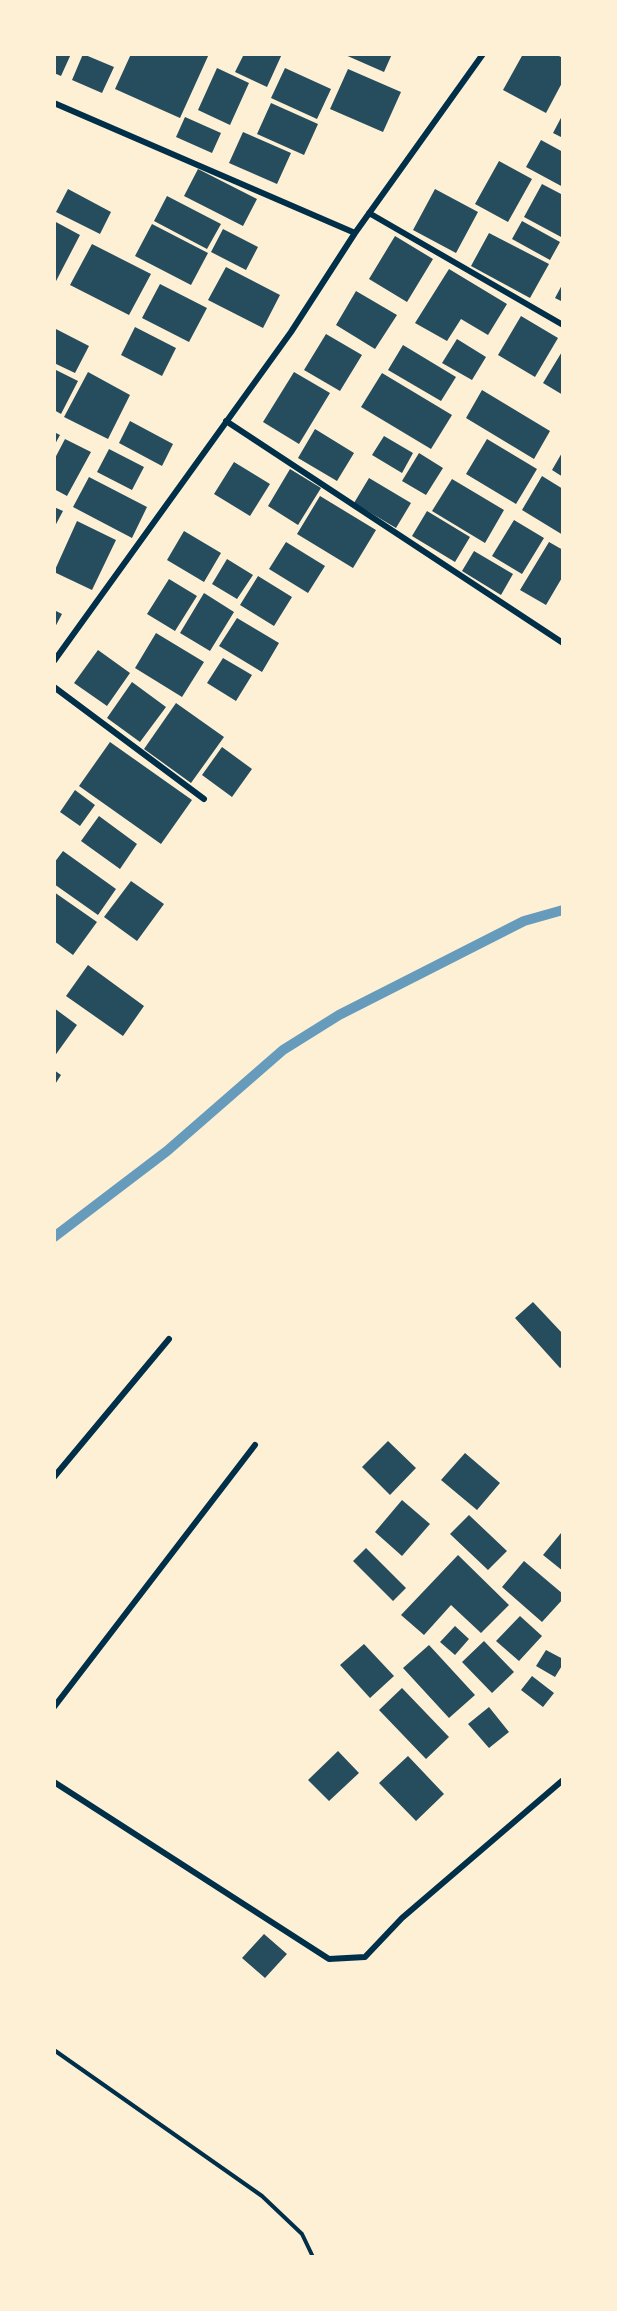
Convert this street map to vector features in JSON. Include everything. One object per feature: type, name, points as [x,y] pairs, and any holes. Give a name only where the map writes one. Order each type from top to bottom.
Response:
[{"type":"street","points":[[54,661],[291,332],[355,233],[483,54]]},
{"type":"street","points":[[54,103],[355,233]]},
{"type":"street","points":[[369,213],[563,325]]},
{"type":"street","points":[[226,421],[563,643]]},
{"type":"street","points":[[54,687],[204,799]]},
{"type":"street","points":[[54,1477],[169,1339]]},
{"type":"street","points":[[54,1707],[255,1445]]},
{"type":"street","points":[[54,1782],[329,1959],[365,1957],[402,1918],[563,1780]]},
{"type":"path","points":[[54,2050],[262,2196],[302,2235],[313,2257]]},
{"type":"building","points":[[54,54],[71,54],[61,76],[54,73]]},
{"type":"building","points":[[83,54],[114,67],[102,93],[72,80]]},
{"type":"building","points":[[131,54],[209,54],[180,118],[115,89]]},
{"type":"building","points":[[244,54],[282,54],[267,87],[235,72]]},
{"type":"building","points":[[343,54],[392,54],[384,72]]},
{"type":"building","points":[[523,54],[555,54],[563,58],[563,81],[546,113],[503,90]]},
{"type":"building","points":[[217,68],[249,83],[230,125],[198,110]]},
{"type":"building","points":[[285,68],[331,89],[317,119],[271,98]]},
{"type":"building","points":[[348,69],[401,92],[383,132],[330,109]]},
{"type":"building","points":[[271,103],[318,124],[304,155],[257,134]]},
{"type":"building","points":[[563,114],[563,138],[553,133]]},
{"type":"building","points":[[185,117],[221,133],[212,153],[176,137]]},
{"type":"building","points":[[243,132],[291,153],[277,184],[229,163]]},
{"type":"building","points":[[541,140],[563,152],[563,187],[526,167]]},
{"type":"building","points":[[499,161],[532,179],[508,222],[475,204]]},
{"type":"building","points":[[198,169],[257,199],[243,226],[184,196]]},
{"type":"building","points":[[542,184],[563,195],[563,238],[524,217]]},
{"type":"building","points":[[68,189],[111,212],[100,234],[56,212]]},
{"type":"building","points":[[435,189],[478,212],[456,253],[413,230]]},
{"type":"building","points":[[167,196],[221,224],[207,249],[154,221]]},
{"type":"building","points":[[54,221],[80,235],[54,285]]},
{"type":"building","points":[[522,221],[560,242],[550,260],[512,239]]},
{"type":"building","points":[[152,224],[208,253],[191,285],[135,256]]},
{"type":"building","points":[[223,229],[258,247],[246,270],[211,252]]},
{"type":"building","points":[[489,233],[549,264],[530,298],[471,266]]},
{"type":"building","points":[[395,236],[433,259],[407,302],[369,279]]},
{"type":"building","points":[[92,244],[151,274],[129,315],[70,285]]},
{"type":"building","points":[[226,267],[280,295],[263,328],[208,300]]},
{"type":"building","points":[[449,269],[507,304],[488,335],[461,319],[447,341],[415,323]]},
{"type":"building","points":[[563,283],[563,302],[555,298]]},
{"type":"building","points":[[160,284],[207,308],[189,342],[142,318]]},
{"type":"building","points":[[356,291],[397,315],[375,349],[336,325]]},
{"type":"building","points":[[521,316],[558,338],[535,377],[498,355]]},
{"type":"building","points":[[135,327],[176,348],[162,376],[121,355]]},
{"type":"building","points":[[54,328],[89,346],[75,373],[54,363]]},
{"type":"building","points":[[326,334],[362,355],[340,391],[304,370]]},
{"type":"building","points":[[457,339],[486,357],[472,380],[442,363]]},
{"type":"building","points":[[403,345],[456,377],[441,401],[388,370]]},
{"type":"building","points":[[563,350],[563,395],[543,383]]},
{"type":"building","points":[[54,369],[78,381],[61,414],[54,410]]},
{"type":"building","points":[[88,372],[130,395],[108,439],[64,417]]},
{"type":"building","points":[[294,372],[330,393],[299,444],[263,422]]},
{"type":"building","points":[[382,373],[452,415],[431,449],[361,407]]},
{"type":"building","points":[[482,390],[550,431],[534,459],[466,418]]},
{"type":"building","points":[[130,421],[173,444],[162,466],[119,443]]},
{"type":"building","points":[[315,429],[354,453],[337,481],[298,458]]},
{"type":"building","points":[[54,432],[60,435],[54,446]]},
{"type":"building","points":[[384,436],[413,453],[402,473],[372,455]]},
{"type":"building","points":[[65,439],[91,452],[67,496],[54,489],[54,460]]},
{"type":"building","points":[[487,439],[537,469],[516,504],[466,474]]},
{"type":"building","points":[[109,449],[144,467],[132,490],[97,472]]},
{"type":"building","points":[[563,451],[563,477],[552,470]]},
{"type":"building","points":[[419,453],[443,468],[426,495],[402,481]]},
{"type":"building","points":[[234,462],[270,484],[250,516],[214,494]]},
{"type":"building","points":[[290,469],[321,488],[298,525],[268,506]]},
{"type":"building","points":[[542,476],[563,489],[563,535],[522,510]]},
{"type":"building","points":[[89,477],[147,507],[132,538],[73,507]]},
{"type":"building","points":[[369,478],[411,503],[396,528],[354,503]]},
{"type":"building","points":[[452,479],[504,510],[485,543],[432,511]]},
{"type":"building","points":[[320,496],[376,530],[353,568],[297,534]]},
{"type":"building","points":[[54,507],[63,511],[54,528]]},
{"type":"building","points":[[427,511],[470,537],[455,562],[412,536]]},
{"type":"building","points":[[514,520],[544,538],[522,574],[492,556]]},
{"type":"building","points":[[77,521],[116,540],[92,590],[54,572]]},
{"type":"building","points":[[184,531],[221,553],[204,582],[167,560]]},
{"type":"building","points":[[286,542],[325,566],[308,593],[269,569]]},
{"type":"building","points":[[549,542],[563,550],[563,576],[546,605],[520,590]]},
{"type":"building","points":[[474,551],[513,574],[501,595],[462,571]]},
{"type":"building","points":[[227,559],[253,575],[237,599],[212,584]]},
{"type":"building","points":[[258,576],[292,597],[274,626],[240,605]]},
{"type":"building","points":[[169,579],[197,596],[175,631],[147,614]]},
{"type":"building","points":[[204,593],[234,612],[210,651],[180,633]]},
{"type":"building","points":[[54,610],[62,614],[54,629]]},
{"type":"building","points":[[237,618],[279,643],[262,672],[219,646]]},
{"type":"building","points":[[156,633],[204,662],[182,697],[135,668]]},
{"type":"building","points":[[98,650],[130,673],[107,706],[74,683]]},
{"type":"building","points":[[223,658],[252,675],[236,701],[207,683]]},
{"type":"building","points":[[132,682],[166,707],[140,742],[107,718]]},
{"type":"building","points":[[176,703],[224,737],[191,783],[144,749]]},
{"type":"building","points":[[110,742],[192,800],[161,844],[79,786]]},
{"type":"building","points":[[222,747],[252,769],[232,797],[202,775]]},
{"type":"building","points":[[75,790],[95,805],[80,826],[60,812]]},
{"type":"building","points":[[99,816],[137,844],[120,869],[81,841]]},
{"type":"building","points":[[63,851],[116,889],[98,915],[54,884],[54,863]]},
{"type":"building","points":[[131,881],[164,904],[137,941],[104,917]]},
{"type":"building","points":[[54,892],[97,922],[73,955],[54,941]]},
{"type":"building","points":[[88,965],[144,1006],[123,1036],[66,996]]},
{"type":"building","points":[[54,1008],[77,1025],[54,1057]]},
{"type":"building","points":[[54,1070],[61,1075],[54,1086]]},
{"type":"building","points":[[533,1302],[563,1334],[563,1366],[560,1368],[515,1318]]},
{"type":"building","points":[[388,1441],[416,1468],[390,1495],[362,1467]]},
{"type":"building","points":[[465,1453],[500,1483],[477,1510],[441,1480]]},
{"type":"building","points":[[402,1500],[430,1524],[402,1556],[375,1532]]},
{"type":"building","points":[[469,1515],[507,1551],[488,1570],[450,1534]]},
{"type":"building","points":[[561,1533],[563,1534],[563,1571],[543,1555]]},
{"type":"building","points":[[366,1548],[406,1588],[393,1601],[353,1561]]},
{"type":"building","points":[[458,1555],[509,1605],[481,1633],[451,1605],[424,1635],[401,1615]]},
{"type":"building","points":[[524,1561],[563,1594],[563,1599],[542,1622],[502,1587]]},
{"type":"building","points":[[520,1616],[542,1636],[519,1661],[496,1641]]},
{"type":"building","points":[[455,1626],[469,1639],[455,1655],[440,1642]]},
{"type":"building","points":[[484,1641],[514,1672],[492,1693],[462,1662]]},
{"type":"building","points":[[364,1644],[394,1676],[370,1698],[340,1665]]},
{"type":"building","points":[[429,1645],[475,1695],[449,1718],[403,1668]]},
{"type":"building","points":[[546,1650],[563,1659],[563,1664],[555,1677],[536,1666]]},
{"type":"building","points":[[532,1676],[554,1693],[543,1707],[521,1690]]},
{"type":"building","points":[[402,1688],[449,1737],[426,1759],[379,1710]]},
{"type":"building","points":[[489,1707],[509,1732],[489,1748],[468,1724]]},
{"type":"building","points":[[338,1751],[359,1773],[329,1801],[308,1780]]},
{"type":"building","points":[[408,1756],[444,1794],[416,1821],[379,1783]]},
{"type":"building","points":[[264,1934],[287,1954],[265,1978],[242,1958]]},
{"type":"waterway","points":[[54,1237],[167,1151],[283,1050],[339,1015],[524,921],[563,910]]}]
